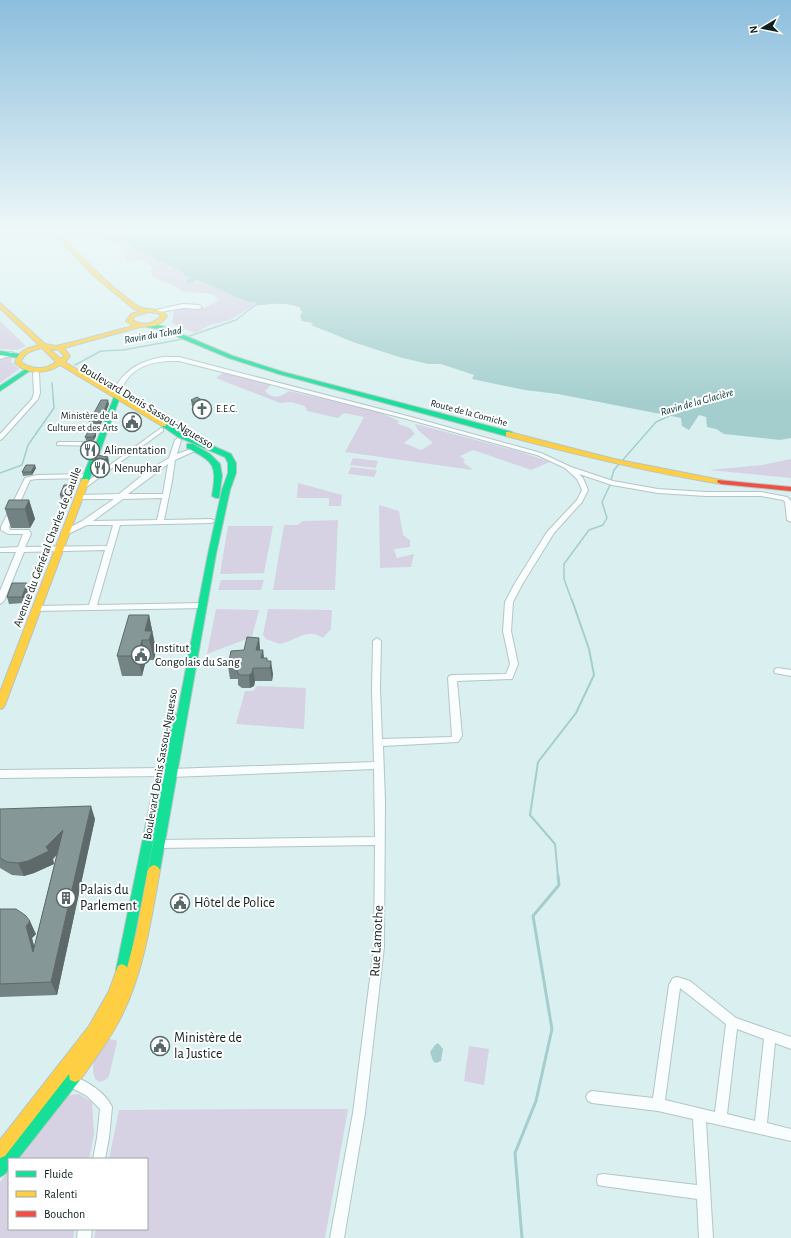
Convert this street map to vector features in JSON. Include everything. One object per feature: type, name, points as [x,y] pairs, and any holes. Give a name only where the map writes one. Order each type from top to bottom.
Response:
[{"type":"main road","points":[[106,288],[130,308],[133,320]]},
{"type":"main road","points":[[112,288],[136,308],[152,311]]},
{"type":"main road","name":"Boulevard Denis Sassou-Nguesso","points":[[0,305],[41,347]]},
{"type":"main road","name":"Boulevard Denis Sassou-Nguesso","points":[[0,310],[59,364],[161,430],[196,449],[217,464],[220,470],[219,484],[211,522],[198,606],[166,772],[122,971],[106,1012],[94,1031],[0,1151]]},
{"type":"main road","points":[[0,353],[17,354],[41,347],[74,345],[120,329],[133,320],[152,311]]},
{"type":"main road","name":"Route de la Corniche","points":[[152,311],[166,315],[167,325],[172,330]]},
{"type":"main road","points":[[133,320],[149,326],[166,315]]},
{"type":"main road","name":"Route de la Corniche","points":[[149,326],[172,330],[231,357],[281,373],[606,460],[642,469],[693,478],[791,489]]},
{"type":"main road","points":[[0,389],[32,371],[59,364],[66,359],[67,352],[74,345]]},
{"type":"main road","points":[[58,347],[67,352]]},
{"type":"main road","points":[[17,354],[20,365],[32,371]]},
{"type":"main road","name":"Boulevard Denis Sassou-Nguesso","points":[[116,400],[181,435],[221,452],[228,456],[231,460],[232,473],[224,498],[198,606]]},
{"type":"main road","name":"Avenue du Général Charles de Gaulle","points":[[0,705],[58,548],[116,400]]},
{"type":"main road","name":"Route de la Corniche","points":[[769,486],[791,485]]},
{"type":"main road","name":"Boulevard Denis Sassou-Nguesso","points":[[9,1158],[71,1080],[105,1033],[120,1007],[127,990],[139,942],[157,844],[166,772]]},
{"type":"main road","name":"Boulevard Denis Sassou-Nguesso","points":[[0,1170],[8,1160]]},
{"type":"street","points":[[166,315],[183,306],[199,307]]},
{"type":"street","points":[[0,357],[17,354]]},
{"type":"street","points":[[116,400],[117,391],[122,383],[138,366],[159,359],[179,359],[409,418],[539,454],[567,467],[612,483],[650,490],[689,494],[761,494],[785,498],[788,502],[791,520]]},
{"type":"street","points":[[0,438],[35,399],[37,393],[32,371]]},
{"type":"street","points":[[83,487],[161,430]]},
{"type":"street","points":[[160,522],[172,460],[178,440]]},
{"type":"street","points":[[59,444],[98,444]]},
{"type":"street","points":[[65,532],[85,523],[147,475],[183,453],[196,449]]},
{"type":"street","points":[[378,743],[455,740],[458,736],[452,678],[509,676],[514,664],[507,631],[509,602],[519,583],[551,532],[580,501],[585,490],[580,478],[567,467]]},
{"type":"street","points":[[0,601],[27,533],[8,532],[5,530],[5,527],[27,479],[37,477],[87,476]]},
{"type":"street","points":[[79,497],[166,496]]},
{"type":"street","points":[[85,523],[211,522]]},
{"type":"street","points":[[92,608],[117,523]]},
{"type":"street","points":[[0,550],[109,548]]},
{"type":"street","points":[[36,609],[198,606]]},
{"type":"street","name":"Rue Lamothe","points":[[337,1238],[359,1113],[379,947],[377,640]]},
{"type":"street","points":[[778,671],[791,673]]},
{"type":"street","points":[[0,774],[166,772],[379,765]]},
{"type":"street","points":[[157,844],[379,841]]},
{"type":"street","points":[[658,1105],[675,985],[677,982],[686,985],[732,1022],[791,1043]]},
{"type":"street","points":[[720,1120],[732,1022]]},
{"type":"street","points":[[760,1129],[770,1036]]},
{"type":"street","points":[[58,1077],[71,1080],[91,1092],[106,1107],[99,1158]]},
{"type":"street","points":[[592,1096],[658,1105],[791,1135]]},
{"type":"street","points":[[699,1114],[706,1238]]},
{"type":"street","points":[[603,1180],[704,1194]]},
{"type":"shaded area","points":[[178,288],[215,288],[248,302],[255,302],[256,304],[230,320],[210,325],[195,333],[172,323],[174,311],[207,307],[218,299],[212,294],[181,291]]},
{"type":"shaded area","points":[[0,321],[26,346],[17,350],[0,349]]},
{"type":"shaded area","points":[[8,356],[12,357],[11,362],[19,369],[0,383],[0,358]]},
{"type":"shaded area","points":[[224,372],[272,384],[265,391],[274,397],[283,395],[289,391],[377,411],[399,421],[398,424],[410,428],[415,434],[404,443],[421,450],[433,443],[418,430],[415,424],[518,451],[550,462],[531,470],[473,450],[460,456],[465,460],[463,462],[473,470],[345,452],[364,417],[344,413],[338,418],[307,411],[305,406],[291,402],[280,403],[216,378]]},
{"type":"shaded area","points":[[353,458],[378,461],[376,468],[350,465]]},
{"type":"shaded area","points":[[791,459],[791,478],[709,470],[762,465]]},
{"type":"shaded area","points":[[351,467],[377,470],[374,477],[348,474]]},
{"type":"shaded area","points":[[298,483],[342,495],[341,506],[329,506],[329,498],[297,498]]},
{"type":"shaded area","points":[[379,505],[399,511],[403,535],[410,540],[410,547],[394,549],[397,558],[414,554],[411,567],[380,568]]},
{"type":"shaded area","points":[[338,520],[335,590],[273,590],[284,525],[298,525],[302,521]]},
{"type":"shaded area","points":[[228,526],[273,526],[264,573],[220,574]]},
{"type":"shaded area","points":[[221,580],[264,580],[261,590],[218,590]]},
{"type":"shaded area","points":[[216,609],[259,610],[252,637],[207,654]]},
{"type":"shaded area","points":[[268,609],[332,610],[331,629],[323,638],[317,635],[307,634],[280,644],[266,639],[263,635]]},
{"type":"shaded area","points":[[257,686],[306,688],[304,729],[236,724],[245,691],[253,691]]},
{"type":"shaded area","points":[[109,1039],[116,1040],[117,1042],[109,1076],[107,1079],[100,1082],[96,1080],[94,1074],[94,1063]]},
{"type":"shaded area","points":[[469,1046],[489,1049],[484,1085],[464,1081]]},
{"type":"shaded area","points":[[79,1094],[92,1102],[94,1134],[89,1158],[19,1158],[67,1095]]},
{"type":"shaded area","points":[[348,1109],[325,1238],[94,1238],[96,1230],[148,1230],[148,1158],[109,1158],[119,1110]]},
{"type":"shaded area","points":[[8,1171],[8,1230],[75,1230],[73,1238],[0,1238],[0,1182]]},
{"type":"water","points":[[215,288],[791,288],[791,438],[780,440],[724,434],[716,429],[707,427],[706,417],[699,415],[689,430],[682,426],[681,418],[472,379],[474,375],[441,364],[428,364],[399,357],[353,342],[311,325],[313,323],[302,321],[300,316],[302,312],[299,307],[289,304],[258,305],[255,302],[248,302]]},
{"type":"water","points":[[438,1043],[443,1049],[441,1061],[436,1063],[433,1061],[430,1052]]},
{"type":"building","points":[[197,397],[208,404],[201,407],[191,400]]},
{"type":"building","points":[[101,400],[108,400],[100,422],[89,422]]},
{"type":"building","points":[[88,432],[96,433],[93,437],[85,437]]},
{"type":"building","points":[[97,455],[108,457],[96,466],[93,466]]},
{"type":"building","points":[[26,465],[35,465],[31,472],[22,472]]},
{"type":"building","points":[[64,485],[74,485],[69,497],[60,495]]},
{"type":"building","points":[[9,500],[29,500],[25,509],[5,509]]},
{"type":"building","points":[[12,583],[27,583],[22,597],[7,597]]},
{"type":"building","points":[[129,615],[149,615],[145,631],[152,631],[149,640],[142,640],[138,656],[117,656]]},
{"type":"building","points":[[247,637],[259,638],[256,650],[263,650],[261,658],[267,658],[267,661],[271,661],[270,668],[253,668],[252,673],[249,675],[240,675],[237,672],[238,667],[228,666],[231,651],[244,650]]},
{"type":"building","name":"Palais du Parlement","points":[[91,806],[51,982],[0,984],[0,909],[16,909],[25,915],[30,921],[26,926],[33,952],[63,830],[46,847],[49,851],[28,861],[18,863],[7,862],[0,858],[0,809]]},
{"type":"waterway","name":"Ravin du Tchad","points":[[75,365],[101,351],[123,350],[178,340],[236,320],[254,306],[260,304]]},
{"type":"waterway","name":"Ravin du Tchad","points":[[0,473],[22,465],[28,445],[54,408],[52,383]]},
{"type":"waterway","name":"Ravin de la Glacière","points":[[611,480],[614,470],[656,422],[669,416]]},
{"type":"waterway","name":"Ravin de la Glacière","points":[[572,601],[564,579],[564,564],[589,530],[603,525],[607,518],[602,502],[610,485]]},
{"type":"waterway","name":"Ravin de la Glacière","points":[[558,877],[555,844],[530,815],[538,762],[576,713],[594,675],[589,649],[572,600]]},
{"type":"waterway","name":"Ravin de la Glacière","points":[[522,1238],[515,1153],[536,1101],[552,1029],[533,916],[559,885],[558,876]]},
{"type":"traffic: fast","points":[[149,326],[160,327],[231,357],[281,373],[509,434]]},
{"type":"traffic: fast","points":[[0,353],[19,356]]},
{"type":"traffic: fast","points":[[0,389],[29,369]]},
{"type":"traffic: fast","points":[[85,481],[117,397]]},
{"type":"traffic: fast","points":[[154,870],[212,554],[226,490],[232,473],[232,463],[228,456],[181,435],[164,425]]},
{"type":"traffic: fast","points":[[190,446],[213,460],[216,464],[219,476],[216,496]]},
{"type":"traffic: fast","points":[[122,970],[173,716]]},
{"type":"traffic: fast","points":[[9,1158],[75,1075]]},
{"type":"traffic: fast","points":[[0,1170],[8,1160]]},
{"type":"traffic: slow","points":[[112,288],[136,308],[148,310]]},
{"type":"traffic: slow","points":[[0,305],[61,363],[164,425]]},
{"type":"traffic: slow","points":[[148,310],[160,312],[164,316],[157,323],[148,326],[133,324],[129,321],[133,315],[148,310]]},
{"type":"traffic: slow","points":[[58,347],[78,343],[138,326]]},
{"type":"traffic: slow","points":[[44,346],[61,348],[67,356],[57,365],[44,370],[30,369],[18,363],[24,352],[44,346]]},
{"type":"traffic: slow","points":[[509,434],[614,461],[667,473],[721,482]]},
{"type":"traffic: slow","points":[[0,705],[85,481]]},
{"type":"traffic: slow","points":[[75,1075],[111,1023],[127,989],[132,975],[146,915],[154,870]]},
{"type":"traffic: slow","points":[[0,1151],[94,1031],[115,993],[122,970]]},
{"type":"traffic: jam","points":[[721,482],[791,489]]},
{"type":"place","name":"E.E.C.","points":[[202,409]]},
{"type":"place","name":"Ministère de la Culture et des Arts","points":[[132,422]]},
{"type":"place","name":"Alimentation","points":[[90,450]]},
{"type":"place","name":"Nenuphar","points":[[100,468]]},
{"type":"place","name":"Institut Congolais du Sang","points":[[141,655]]},
{"type":"place","name":"Palais du Parlement","points":[[66,898]]},
{"type":"place","name":"Hôtel de Police","points":[[180,903]]},
{"type":"place","name":"Ministère de la Justice","points":[[160,1046]]}]
